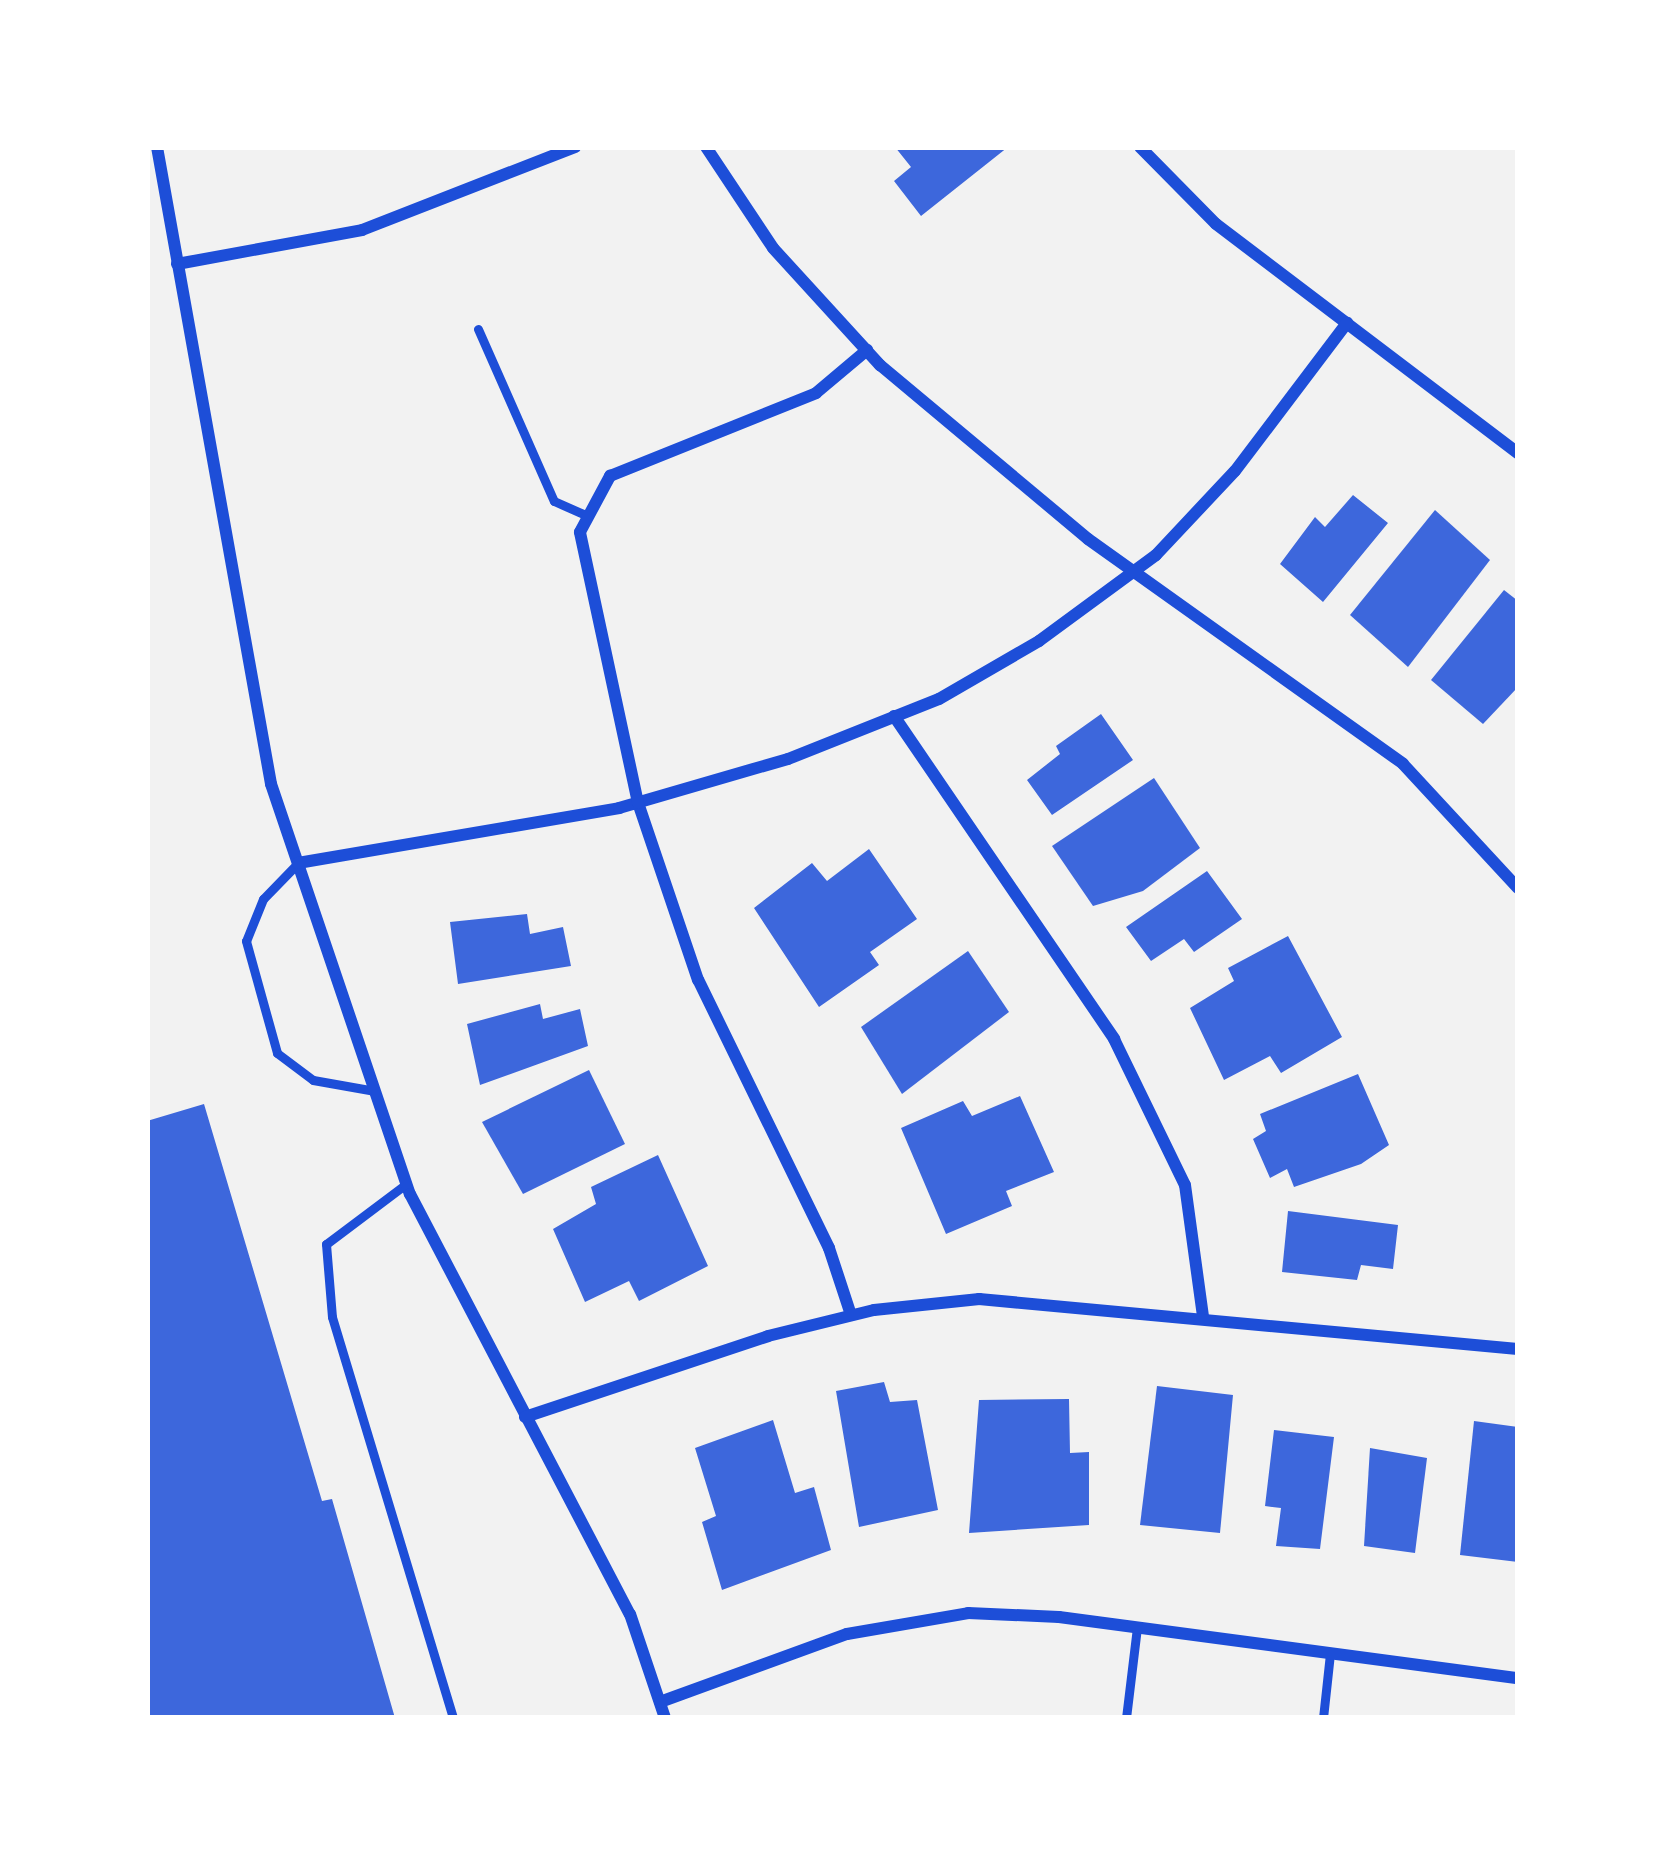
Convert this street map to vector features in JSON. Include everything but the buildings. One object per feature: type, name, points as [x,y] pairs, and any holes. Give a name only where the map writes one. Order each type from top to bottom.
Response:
[{"type":"street","points":[[157,147],[244,651],[272,784],[406,1184],[630,1614],[665,1718]]},
{"type":"street","points":[[177,264],[362,230],[575,147]]},
{"type":"street","points":[[706,147],[773,248],[867,350],[978,452],[1132,572],[1403,764],[1518,887]]},
{"type":"street","points":[[1140,147],[1216,224],[1518,453]]},
{"type":"street","points":[[298,862],[638,803],[788,759],[894,716],[1039,641],[1132,572],[1234,471],[1347,323]]},
{"type":"street","points":[[851,1316],[829,1249],[698,980],[638,803],[584,575],[586,515],[610,476],[816,393],[867,350]]},
{"type":"street","points":[[894,716],[1123,1056],[1185,1185],[1203,1316]]},
{"type":"street","points":[[525,1417],[634,1377],[851,1316],[980,1299],[1203,1316],[1518,1349]]},
{"type":"street","points":[[660,1702],[847,1634],[968,1612],[1137,1628],[1518,1678]]},
{"type":"lane","points":[[478,329],[554,501],[586,515]]},
{"type":"lane","points":[[298,862],[263,899],[246,941],[277,1053],[313,1080],[375,1091]]},
{"type":"lane","points":[[406,1184],[326,1244],[332,1317],[453,1718]]},
{"type":"lane","points":[[1126,1718],[1137,1628]]},
{"type":"lane","points":[[1323,1718],[1330,1654]]}]
